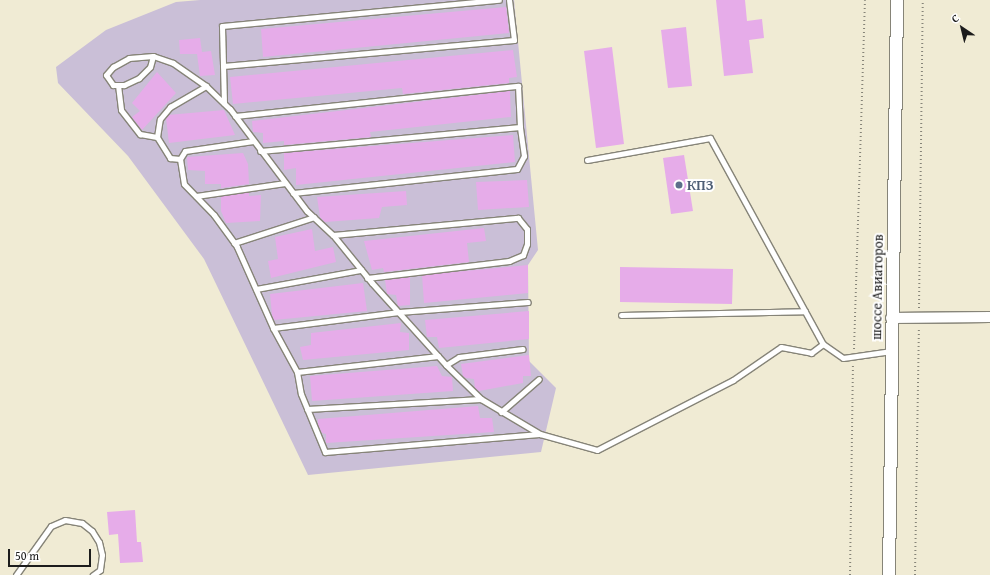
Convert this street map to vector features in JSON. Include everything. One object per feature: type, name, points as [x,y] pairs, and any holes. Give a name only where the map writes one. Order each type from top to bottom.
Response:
[{"type":"street","name":"шоссе Авиаторов","points":[[889,575],[891,318],[897,0]]},
{"type":"street","points":[[891,318],[990,317]]},
{"type":"lane","points":[[224,103],[222,26],[499,0]]},
{"type":"lane","points":[[223,66],[514,40],[509,0]]},
{"type":"lane","points":[[153,56],[150,67],[139,78],[118,85],[113,85],[106,76],[113,67],[129,58],[153,56],[172,63],[206,86],[235,116],[293,193],[314,217],[333,235],[367,278],[446,365],[481,399],[540,434],[597,450],[733,380],[781,347],[811,353],[823,344]]},
{"type":"lane","points":[[118,85],[121,110],[140,134],[157,137]]},
{"type":"lane","points":[[180,159],[170,158],[157,137],[160,119],[170,107],[206,86]]},
{"type":"lane","points":[[235,116],[518,86],[520,127],[524,156],[517,169],[293,193]]},
{"type":"lane","points":[[260,151],[520,127]]},
{"type":"lane","points":[[587,160],[710,138],[823,344],[844,358],[891,351]]},
{"type":"lane","points":[[253,141],[185,151],[180,159],[184,184],[214,215],[234,243],[273,328],[297,372],[307,410],[325,452],[540,434]]},
{"type":"lane","points":[[196,196],[285,183]]},
{"type":"lane","points":[[234,243],[314,217]]},
{"type":"lane","points":[[333,235],[518,218],[527,229],[527,244],[523,255],[509,261],[367,278]]},
{"type":"lane","points":[[256,289],[361,270]]},
{"type":"lane","points":[[273,328],[399,312],[528,302]]},
{"type":"lane","points":[[621,315],[805,311]]},
{"type":"lane","points":[[446,365],[459,357],[523,349]]},
{"type":"lane","points":[[297,372],[438,356]]},
{"type":"lane","points":[[501,412],[539,379]]},
{"type":"lane","points":[[307,410],[481,399]]},
{"type":"lane","points":[[16,575],[51,526],[65,520],[82,523],[92,531],[99,542],[102,555],[100,570],[93,575]]},
{"type":"path","points":[[854,352],[865,0]]},
{"type":"path","points":[[915,575],[923,0]]},
{"type":"path","points":[[850,575],[853,360]]},
{"type":"shaded area","points":[[200,0],[514,0],[538,250],[528,265],[529,361],[556,388],[541,452],[308,475],[204,259],[128,156],[58,83],[56,67],[106,30],[176,2]]},
{"type":"building","points":[[716,0],[745,0],[747,21],[762,19],[764,38],[749,40],[753,73],[724,76]]},
{"type":"building","points":[[506,7],[509,33],[263,57],[261,29]]},
{"type":"building","points":[[686,27],[692,86],[668,88],[661,30]]},
{"type":"building","points":[[200,38],[202,52],[211,51],[215,75],[200,76],[197,54],[180,54],[179,40]]},
{"type":"building","points":[[612,47],[624,144],[596,148],[584,51]]},
{"type":"building","points":[[513,50],[517,77],[509,78],[509,83],[403,94],[402,88],[233,104],[230,77]]},
{"type":"building","points":[[157,72],[176,93],[142,130],[132,117],[140,111],[132,103]]},
{"type":"building","points":[[510,91],[511,117],[370,132],[371,137],[284,145],[284,141],[263,143],[263,133],[253,132],[252,121]]},
{"type":"building","points":[[224,110],[235,135],[169,143],[166,118],[168,115]]},
{"type":"building","points":[[513,135],[515,162],[296,185],[296,168],[284,170],[284,153]]},
{"type":"building","points":[[243,153],[248,164],[249,184],[221,188],[221,184],[205,184],[205,171],[188,170],[187,157]]},
{"type":"building","points":[[684,155],[693,211],[671,214],[663,158]]},
{"type":"building","points":[[527,180],[529,207],[478,210],[476,182]]},
{"type":"building","points":[[406,191],[407,205],[382,207],[379,218],[325,222],[320,217],[317,197]]},
{"type":"building","points":[[249,192],[249,196],[261,195],[260,221],[226,223],[221,211],[221,196]]},
{"type":"building","points":[[484,228],[486,241],[467,243],[469,262],[384,272],[383,268],[372,270],[364,241]]},
{"type":"building","points":[[312,229],[315,251],[333,247],[336,262],[271,278],[268,261],[278,259],[275,237]]},
{"type":"building","points":[[528,265],[528,293],[424,303],[422,275]]},
{"type":"building","points":[[620,267],[733,269],[732,304],[620,302]]},
{"type":"building","points":[[410,277],[410,305],[398,306],[396,295],[387,294],[385,280]]},
{"type":"building","points":[[363,283],[367,311],[274,320],[272,315],[270,294]]},
{"type":"building","points":[[529,311],[529,339],[439,348],[437,337],[427,337],[425,320]]},
{"type":"building","points":[[401,323],[400,332],[409,333],[409,350],[303,360],[300,347],[311,345],[311,333]]},
{"type":"building","points":[[529,355],[531,376],[523,376],[523,383],[479,391],[475,388],[474,379],[463,376],[461,364]]},
{"type":"building","points":[[437,366],[442,376],[452,377],[453,391],[312,401],[310,376]]},
{"type":"building","points":[[478,406],[480,418],[492,418],[494,432],[326,443],[326,434],[322,433],[318,425],[318,419]]},
{"type":"building","points":[[135,510],[137,542],[141,542],[143,562],[120,563],[118,534],[109,535],[107,512]]},
{"type":"place","name":"КПЗ","points":[[679,185]]}]
